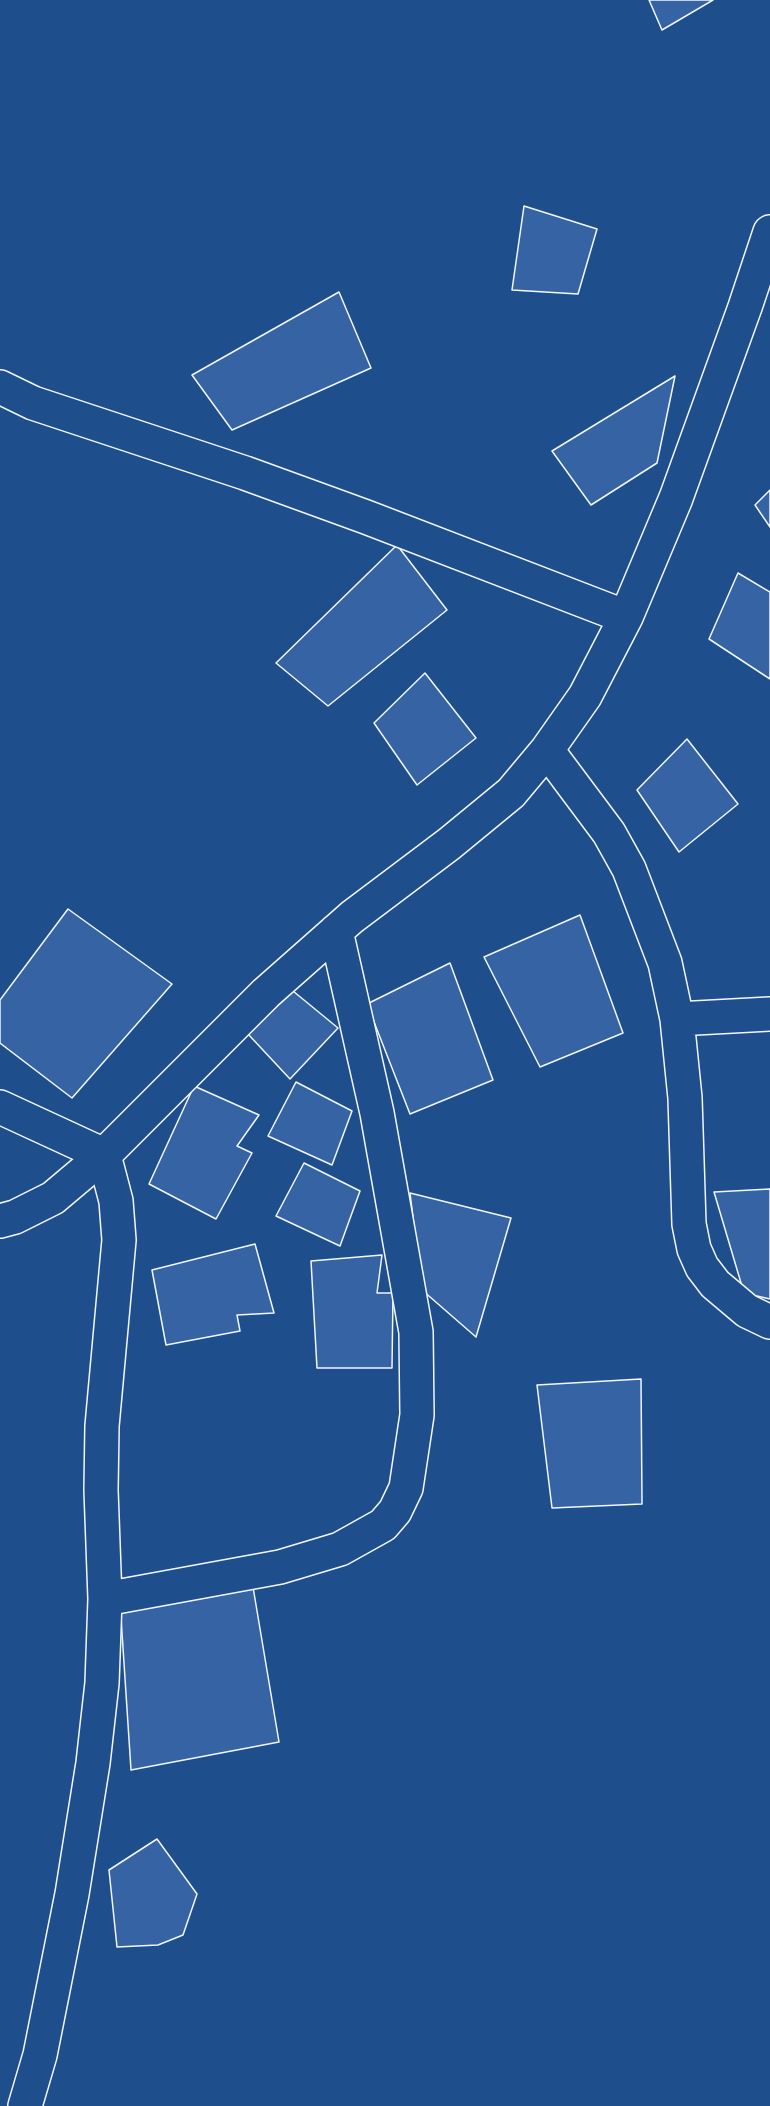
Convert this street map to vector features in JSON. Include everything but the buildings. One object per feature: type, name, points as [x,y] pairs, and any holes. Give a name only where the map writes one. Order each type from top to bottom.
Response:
[{"type":"street","points":[[0,1221],[53,1198],[104,1155],[266,993],[336,931],[512,793],[547,750],[585,696],[626,617],[676,498],[770,232]]},
{"type":"street","points":[[0,387],[33,403],[356,513],[626,617]]},
{"type":"street","points":[[547,750],[609,833],[629,869],[664,963],[677,1019],[685,1098],[689,1224],[694,1250],[702,1267],[715,1284],[747,1311],[770,1322]]},
{"type":"street","points":[[105,1599],[280,1567],[340,1549],[383,1525],[396,1511],[406,1488],[417,1415],[416,1332],[376,1113],[336,931]]},
{"type":"street","points":[[677,1019],[770,1014]]},
{"type":"street","points":[[0,1107],[104,1155]]},
{"type":"street","points":[[26,2106],[40,2055],[57,1974],[93,1763],[102,1683],[105,1599],[101,1500],[102,1426],[119,1240],[116,1201],[104,1155]]}]
